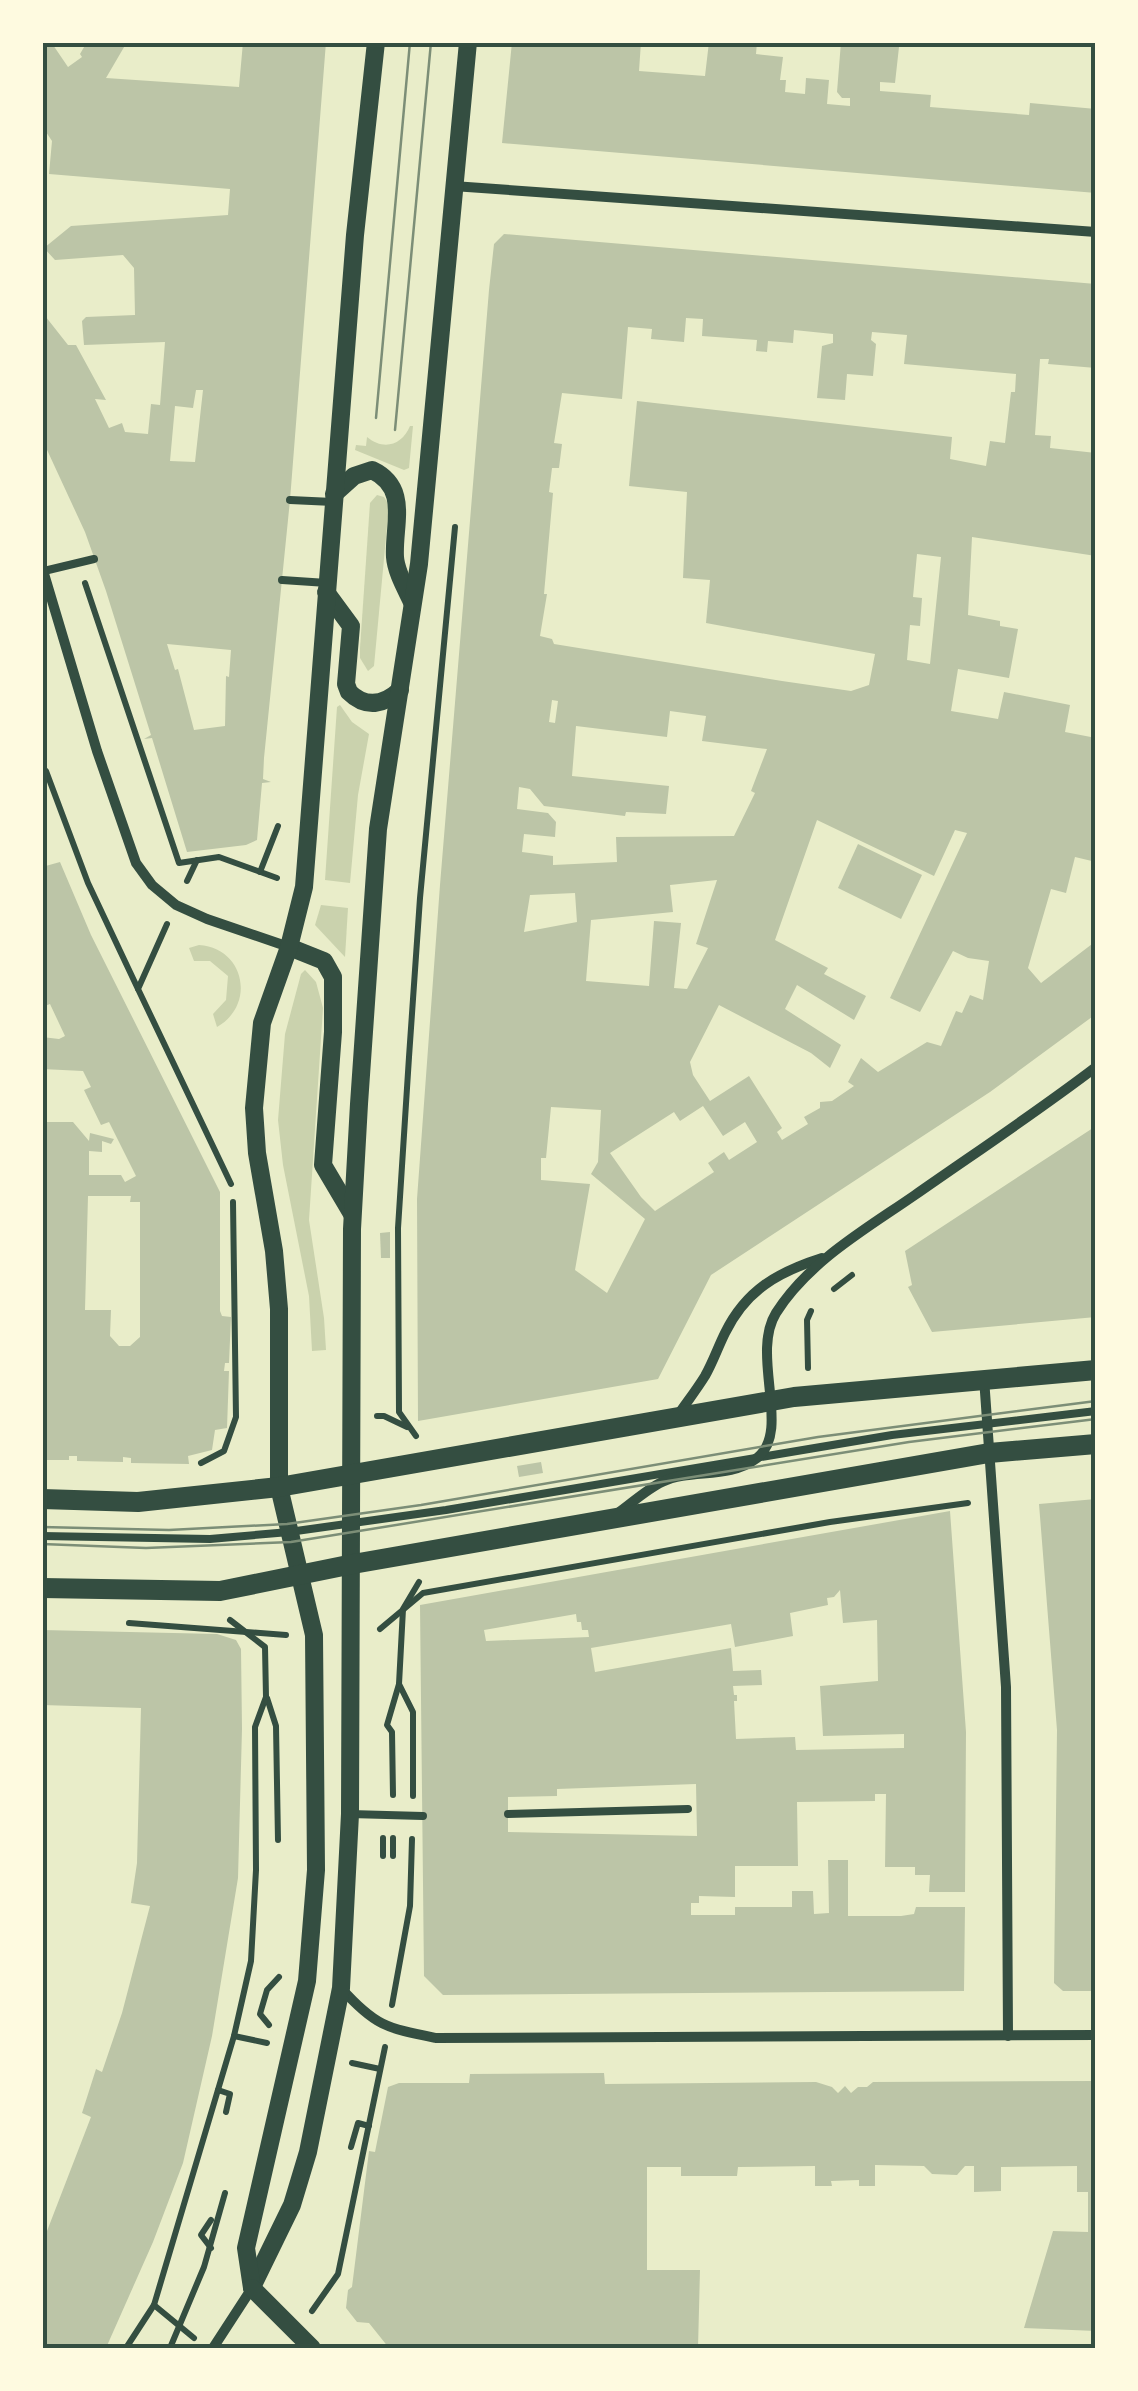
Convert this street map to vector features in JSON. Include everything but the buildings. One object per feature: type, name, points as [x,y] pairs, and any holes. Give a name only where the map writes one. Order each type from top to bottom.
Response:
[{"type":"main road","points":[[42,1499],[138,1502],[280,1486],[769,1401],[1096,1370]]},
{"type":"main road","points":[[42,1588],[220,1591],[353,1564],[989,1453],[1096,1444]]},
{"type":"street","points":[[312,2348],[252,2288],[246,2248],[301,2014],[314,1913],[317,1820],[314,1635],[280,1486],[279,1309],[254,1108],[262,1023],[289,947],[304,887],[360,178],[376,42]]},
{"type":"street","points":[[213,2348],[252,2288],[292,2205],[308,2152],[340,1988],[350,1814],[352,1214],[378,829],[419,564],[468,42]]},
{"type":"street","points":[[452,186],[1096,232]]},
{"type":"street","points":[[334,498],[354,476],[372,470],[384,479],[399,510],[394,560],[412,603]]},
{"type":"street","points":[[43,569],[136,863],[152,885],[176,905],[324,961],[332,976],[334,1018],[323,1165],[352,1214]]},
{"type":"street","points":[[326,588],[352,626],[346,684],[349,692],[364,703],[377,704],[400,690]]},
{"type":"street","points":[[609,1520],[663,1481],[735,1471],[759,1457],[770,1442],[772,1430],[766,1337],[791,1293],[828,1256],[1096,1067]]},
{"type":"street","points":[[676,1418],[706,1374],[746,1298],[760,1285],[791,1268],[828,1256]]},
{"type":"street","points":[[984,1378],[1006,1687],[1008,2036]]},
{"type":"street","points":[[340,1988],[377,2023],[436,2038],[1096,2036]]},
{"type":"lane","points":[[290,500],[334,498]]},
{"type":"lane","points":[[43,569],[94,560]]},
{"type":"lane","points":[[282,580],[326,588]]},
{"type":"lane","points":[[42,1536],[177,1540],[288,1532],[986,1421],[1096,1411]]},
{"type":"lane","points":[[508,1814],[688,1809]]},
{"type":"lane","points":[[350,1814],[423,1816]]},
{"type":"path","points":[[418,1440],[399,1412],[398,1228],[420,898],[456,512]]},
{"type":"path","points":[[78,563],[179,863],[219,856],[278,878]]},
{"type":"path","points":[[46,771],[88,883],[232,1188],[239,1274],[240,1380],[236,1417],[224,1450],[192,1467]]},
{"type":"path","points":[[260,872],[282,817]]},
{"type":"path","points":[[138,989],[197,860]]},
{"type":"path","points":[[408,897],[420,898]]},
{"type":"path","points":[[379,1228],[398,1228]]},
{"type":"path","points":[[826,1294],[852,1276]]},
{"type":"path","points":[[808,1373],[807,1320],[814,1304]]},
{"type":"path","points":[[793,1346],[806,1344]]},
{"type":"path","points":[[236,1417],[250,1417]]},
{"type":"path","points":[[372,1636],[423,1593],[830,1522],[978,1501]]},
{"type":"path","points":[[226,1616],[265,1647],[266,1697],[276,1726],[278,1840]]},
{"type":"path","points":[[116,1623],[278,1635]]},
{"type":"path","points":[[387,1730],[399,1684]]},
{"type":"path","points":[[126,2348],[154,2305],[218,2090],[251,1961],[256,1870],[256,1727],[266,1697]]},
{"type":"path","points":[[274,2027],[264,2022],[261,2003],[267,1990],[287,1971]]},
{"type":"path","points":[[321,2298],[338,2274],[385,2042]]},
{"type":"path","points":[[218,2090],[230,2094],[226,2112]]},
{"type":"path","points":[[351,2147],[358,2123],[369,2126]]},
{"type":"path","points":[[154,2305],[174,2321]]},
{"type":"green space","points":[[410,426],[409,468],[404,470],[355,450],[356,445],[366,446],[367,437],[386,445],[397,442]]},
{"type":"green space","points":[[377,495],[389,505],[374,666],[368,671],[360,658],[360,648],[370,503]]},
{"type":"green space","points":[[340,705],[352,722],[369,734],[358,795],[350,883],[325,880]]},
{"type":"green space","points":[[321,905],[348,908],[345,957],[315,925]]},
{"type":"green space","points":[[189,948],[215,948],[227,956],[240,979],[237,1005],[217,1027],[213,1014],[226,1000],[228,976],[210,961],[194,961]]},
{"type":"green space","points":[[305,970],[316,982],[323,1008],[309,1220],[326,1350],[312,1351],[309,1296],[278,1120],[285,1034]]},
{"type":"tram line","points":[[376,418],[410,42]]},
{"type":"tram line","points":[[395,430],[431,42]]},
{"type":"tram line","points":[[42,1527],[169,1530],[287,1524],[818,1437],[1096,1401]]},
{"type":"tram line","points":[[42,1544],[146,1548],[291,1542],[909,1442],[1096,1419]]}]
